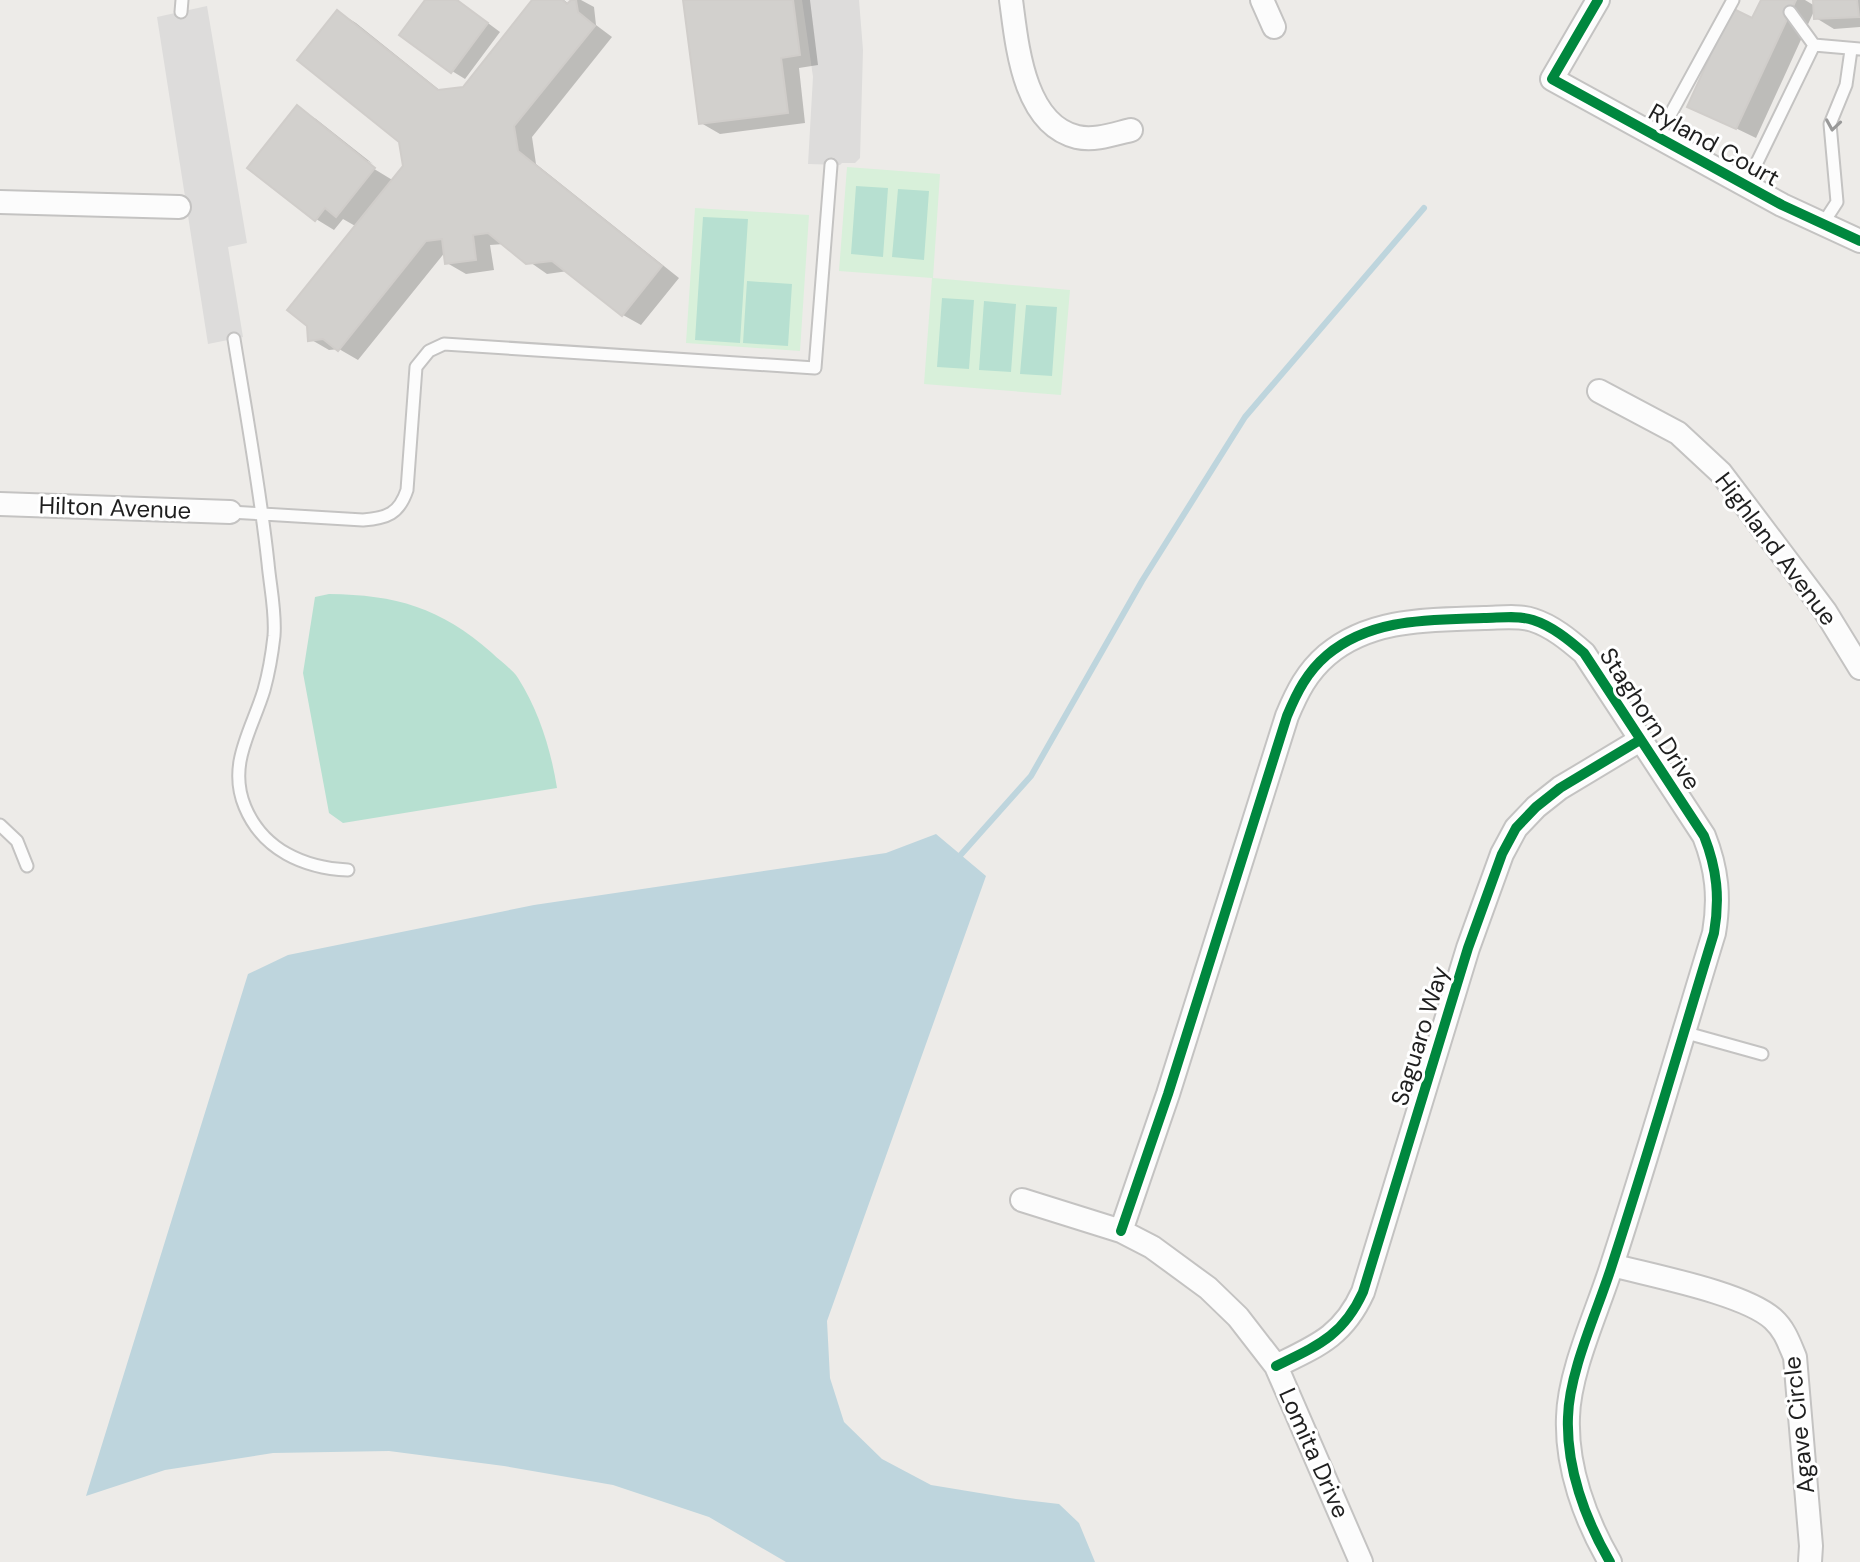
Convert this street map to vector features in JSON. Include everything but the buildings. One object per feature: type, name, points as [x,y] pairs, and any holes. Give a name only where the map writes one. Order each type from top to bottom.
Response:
[{"type":"street","points":[[1011,0],[1029,90],[1050,120],[1075,137],[1105,137],[1131,130]]},
{"type":"street","points":[[1262,0],[1274,27]]},
{"type":"street","name":"Ryland Court","points":[[1598,0],[1552,79],[1822,225],[1860,241]]},
{"type":"street","points":[[0,202],[179,207]]},
{"type":"street","name":"Highland Avenue","points":[[1599,391],[1678,433],[1721,473],[1825,611],[1860,668]]},
{"type":"street","name":"Hilton Avenue","points":[[0,504],[230,512]]},
{"type":"street","name":"Staghorn Drive","points":[[1121,1231],[1299,687],[1328,654],[1353,638],[1399,622],[1532,619],[1567,638],[1584,653],[1704,836],[1713,859],[1718,888],[1714,933],[1572,1387],[1568,1443],[1573,1471],[1588,1517],[1610,1562]]},
{"type":"street","name":"Saguaro Way","points":[[1276,1366],[1324,1342],[1341,1328],[1363,1292],[1468,948],[1502,854],[1516,828],[1560,788],[1640,740]]},
{"type":"street","name":"Lomita Drive","points":[[1022,1200],[1121,1231],[1152,1247],[1208,1288],[1238,1317],[1276,1366],[1361,1562]]},
{"type":"street","name":"Agave Circle","points":[[1612,1265],[1745,1302],[1776,1321],[1786,1335],[1795,1357],[1810,1562]]},
{"type":"lane","points":[[1658,137],[1733,0]]},
{"type":"lane","points":[[1790,12],[1814,45],[1855,50],[1846,85],[1830,124],[1837,202],[1822,225]]},
{"type":"lane","points":[[1746,185],[1814,45]]},
{"type":"lane","points":[[230,512],[363,520],[383,519],[396,513],[407,490],[416,367],[429,351],[444,344],[815,368],[831,165]]},
{"type":"lane","points":[[234,339],[263,515],[274,629],[264,689],[239,760],[240,788],[251,817],[268,841],[280,851],[306,865],[348,870]]},
{"type":"lane","points":[[0,825],[17,841],[27,866]]},
{"type":"lane","points":[[1683,1032],[1762,1054]]},
{"type":"green space","points":[[847,167],[940,174],[933,278],[1070,290],[1061,395],[924,384],[932,278],[839,271]]},
{"type":"green space","points":[[856,186],[888,188],[883,257],[851,254]]},
{"type":"green space","points":[[898,189],[929,191],[924,260],[892,257]]},
{"type":"green space","points":[[695,208],[809,215],[800,351],[686,343]]},
{"type":"green space","points":[[703,217],[748,219],[740,343],[695,340]]},
{"type":"green space","points":[[747,281],[792,284],[788,346],[743,343]]},
{"type":"green space","points":[[942,298],[974,300],[969,369],[937,367]]},
{"type":"green space","points":[[984,301],[1016,304],[1011,372],[979,370]]},
{"type":"green space","points":[[1026,305],[1057,307],[1052,376],[1020,374]]},
{"type":"green space","points":[[329,594],[375,597],[416,607],[454,625],[492,653],[515,675],[532,704],[548,745],[557,788],[343,823],[329,813],[303,673],[315,597]]},
{"type":"shaded area","points":[[802,0],[859,0],[863,50],[860,158],[855,163],[808,164],[813,77]]},
{"type":"shaded area","points":[[207,6],[247,243],[228,247],[243,337],[208,344],[157,17]]},
{"type":"water","points":[[936,834],[986,876],[827,1321],[830,1378],[844,1422],[882,1459],[931,1485],[1059,1504],[1079,1523],[1095,1562],[786,1562],[709,1517],[613,1485],[504,1466],[389,1451],[273,1453],[165,1470],[86,1496],[248,974],[288,955],[534,905],[886,853]]},
{"type":"waterway","points":[[957,859],[1031,776],[1142,581],[1245,417],[1424,208]]},
{"type":"cycle path","points":[[1598,0],[1552,79],[1782,205],[1860,241]]},
{"type":"cycle path","points":[[1121,1231],[1168,1094],[1287,716],[1308,675],[1344,643],[1362,634],[1401,623],[1508,617],[1533,620],[1560,634],[1584,653],[1704,836],[1712,860],[1717,896],[1714,933],[1625,1224],[1573,1380],[1568,1417],[1570,1455],[1585,1510],[1610,1562]]},
{"type":"cycle path","points":[[1276,1366],[1327,1338],[1347,1319],[1363,1292],[1468,948],[1502,854],[1516,828],[1560,788],[1640,740]]}]
